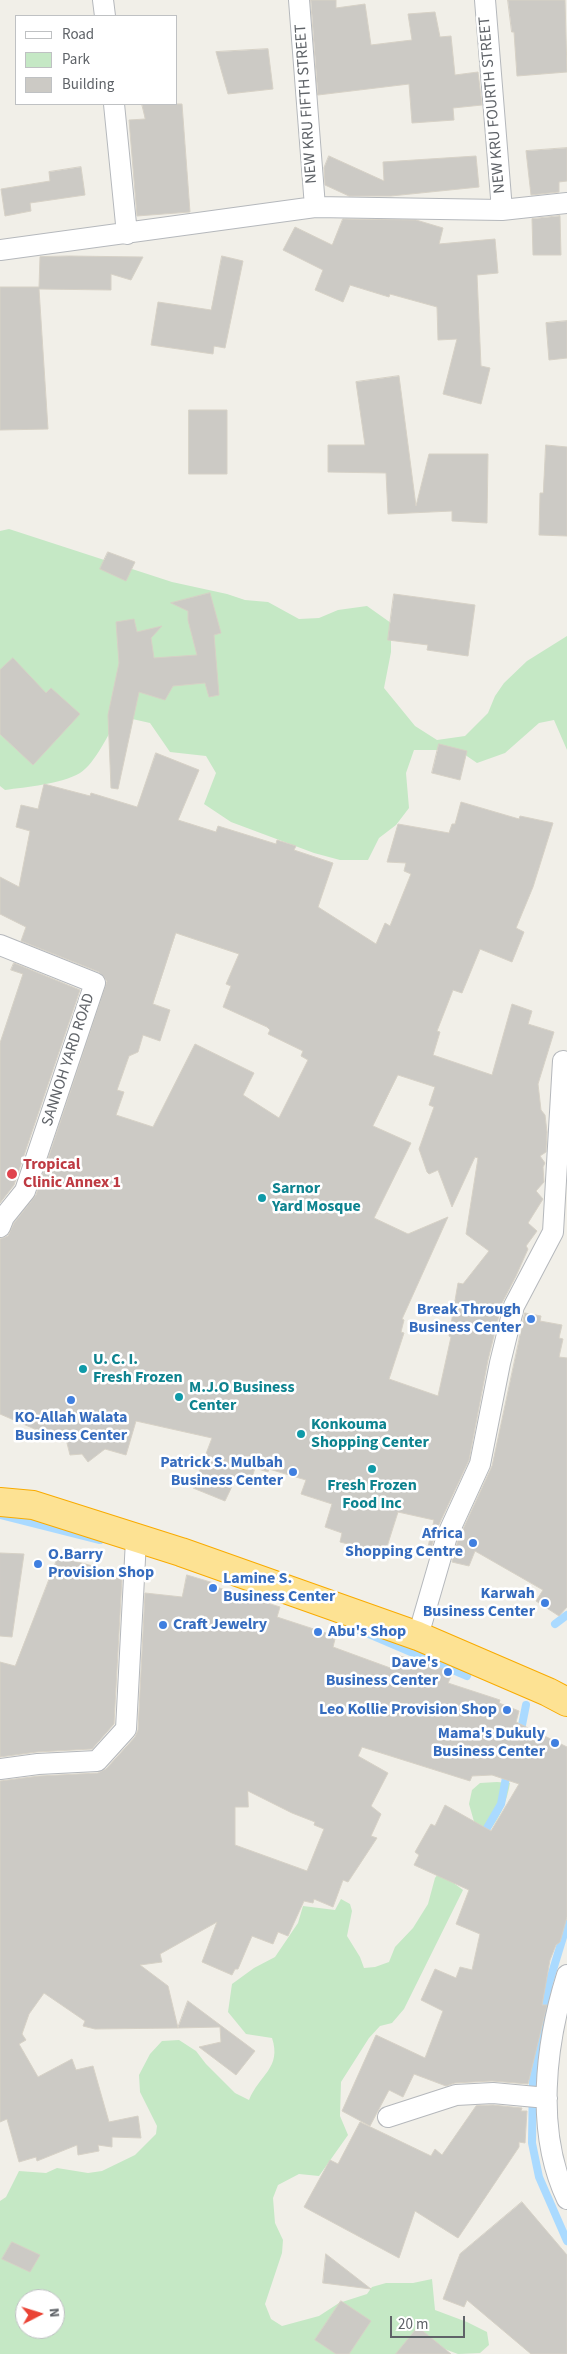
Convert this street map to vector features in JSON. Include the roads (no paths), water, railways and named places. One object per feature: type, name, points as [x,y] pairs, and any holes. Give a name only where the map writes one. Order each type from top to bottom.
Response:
[{"type":"highway","points":[[0,1502],[32,1505],[136,1540],[182,1552],[418,1636],[567,1702]]},
{"type":"street","points":[[103,0],[104,15]]},
{"type":"street","name":"NEW KRU FIFTH STREET","points":[[299,0],[315,207]]},
{"type":"street","name":"NEW KRU FOURTH STREET","points":[[485,0],[502,210]]},
{"type":"street","points":[[114,105],[127,234]]},
{"type":"street","points":[[0,250],[315,207],[502,210],[567,203]]},
{"type":"street","name":"SANNOH YARD ROAD","points":[[0,945],[95,983],[25,1191],[4,1217],[0,1227]]},
{"type":"street","points":[[418,1636],[447,1536],[480,1464],[500,1363],[514,1306],[553,1232],[563,1060]]},
{"type":"street","points":[[0,1769],[38,1764],[97,1761],[126,1729],[136,1540]]},
{"type":"street","points":[[567,1976],[561,1995],[551,2048],[547,2098],[548,2134],[558,2181],[567,2200]]},
{"type":"street","points":[[388,2117],[456,2095],[493,2093],[547,2098]]},
{"type":"waterway","points":[[0,1515],[100,1540]]},
{"type":"waterway","points":[[555,1624],[567,1615]]},
{"type":"waterway","points":[[343,1623],[467,1676]]},
{"type":"waterway","points":[[520,1735],[526,1705]]},
{"type":"waterway","points":[[487,1828],[501,1804],[507,1772]]},
{"type":"waterway","points":[[567,1924],[549,1983],[533,2075],[532,2143],[539,2177],[567,2241]]},
{"type":"place","name":"Tropical Clinic Annex 1","points":[[12,1174]]},
{"type":"place","name":"Sarnor Yard Mosque","points":[[262,1198]]},
{"type":"place","name":"Break Through Business Center","points":[[531,1319]]},
{"type":"place","name":"U. C. I. Fresh Frozen","points":[[83,1369]]},
{"type":"place","name":"M.J.O Business Center","points":[[179,1397]]},
{"type":"place","name":"KO-Allah Walata Business Center","points":[[71,1400]]},
{"type":"place","name":"Konkouma Shopping Center","points":[[301,1434]]},
{"type":"place","name":"Fresh Frozen Food Inc","points":[[372,1469]]},
{"type":"place","name":"Patrick S. Mulbah Business Center","points":[[293,1472]]},
{"type":"place","name":"Africa Shopping Centre","points":[[473,1543]]},
{"type":"place","name":"O.Barry Provision Shop","points":[[38,1564]]},
{"type":"place","name":"Lamine S. Business Center","points":[[213,1588]]},
{"type":"place","name":"Karwah Business Center","points":[[545,1603]]},
{"type":"place","name":"Craft Jewelry","points":[[163,1625]]},
{"type":"place","name":"Abu's Shop","points":[[318,1632]]},
{"type":"place","name":"Dave's Business Center","points":[[448,1672]]},
{"type":"place","name":"Leo Kollie Provision Shop","points":[[507,1710]]},
{"type":"place","name":"Mama's Dukuly Business Center","points":[[555,1743]]}]
